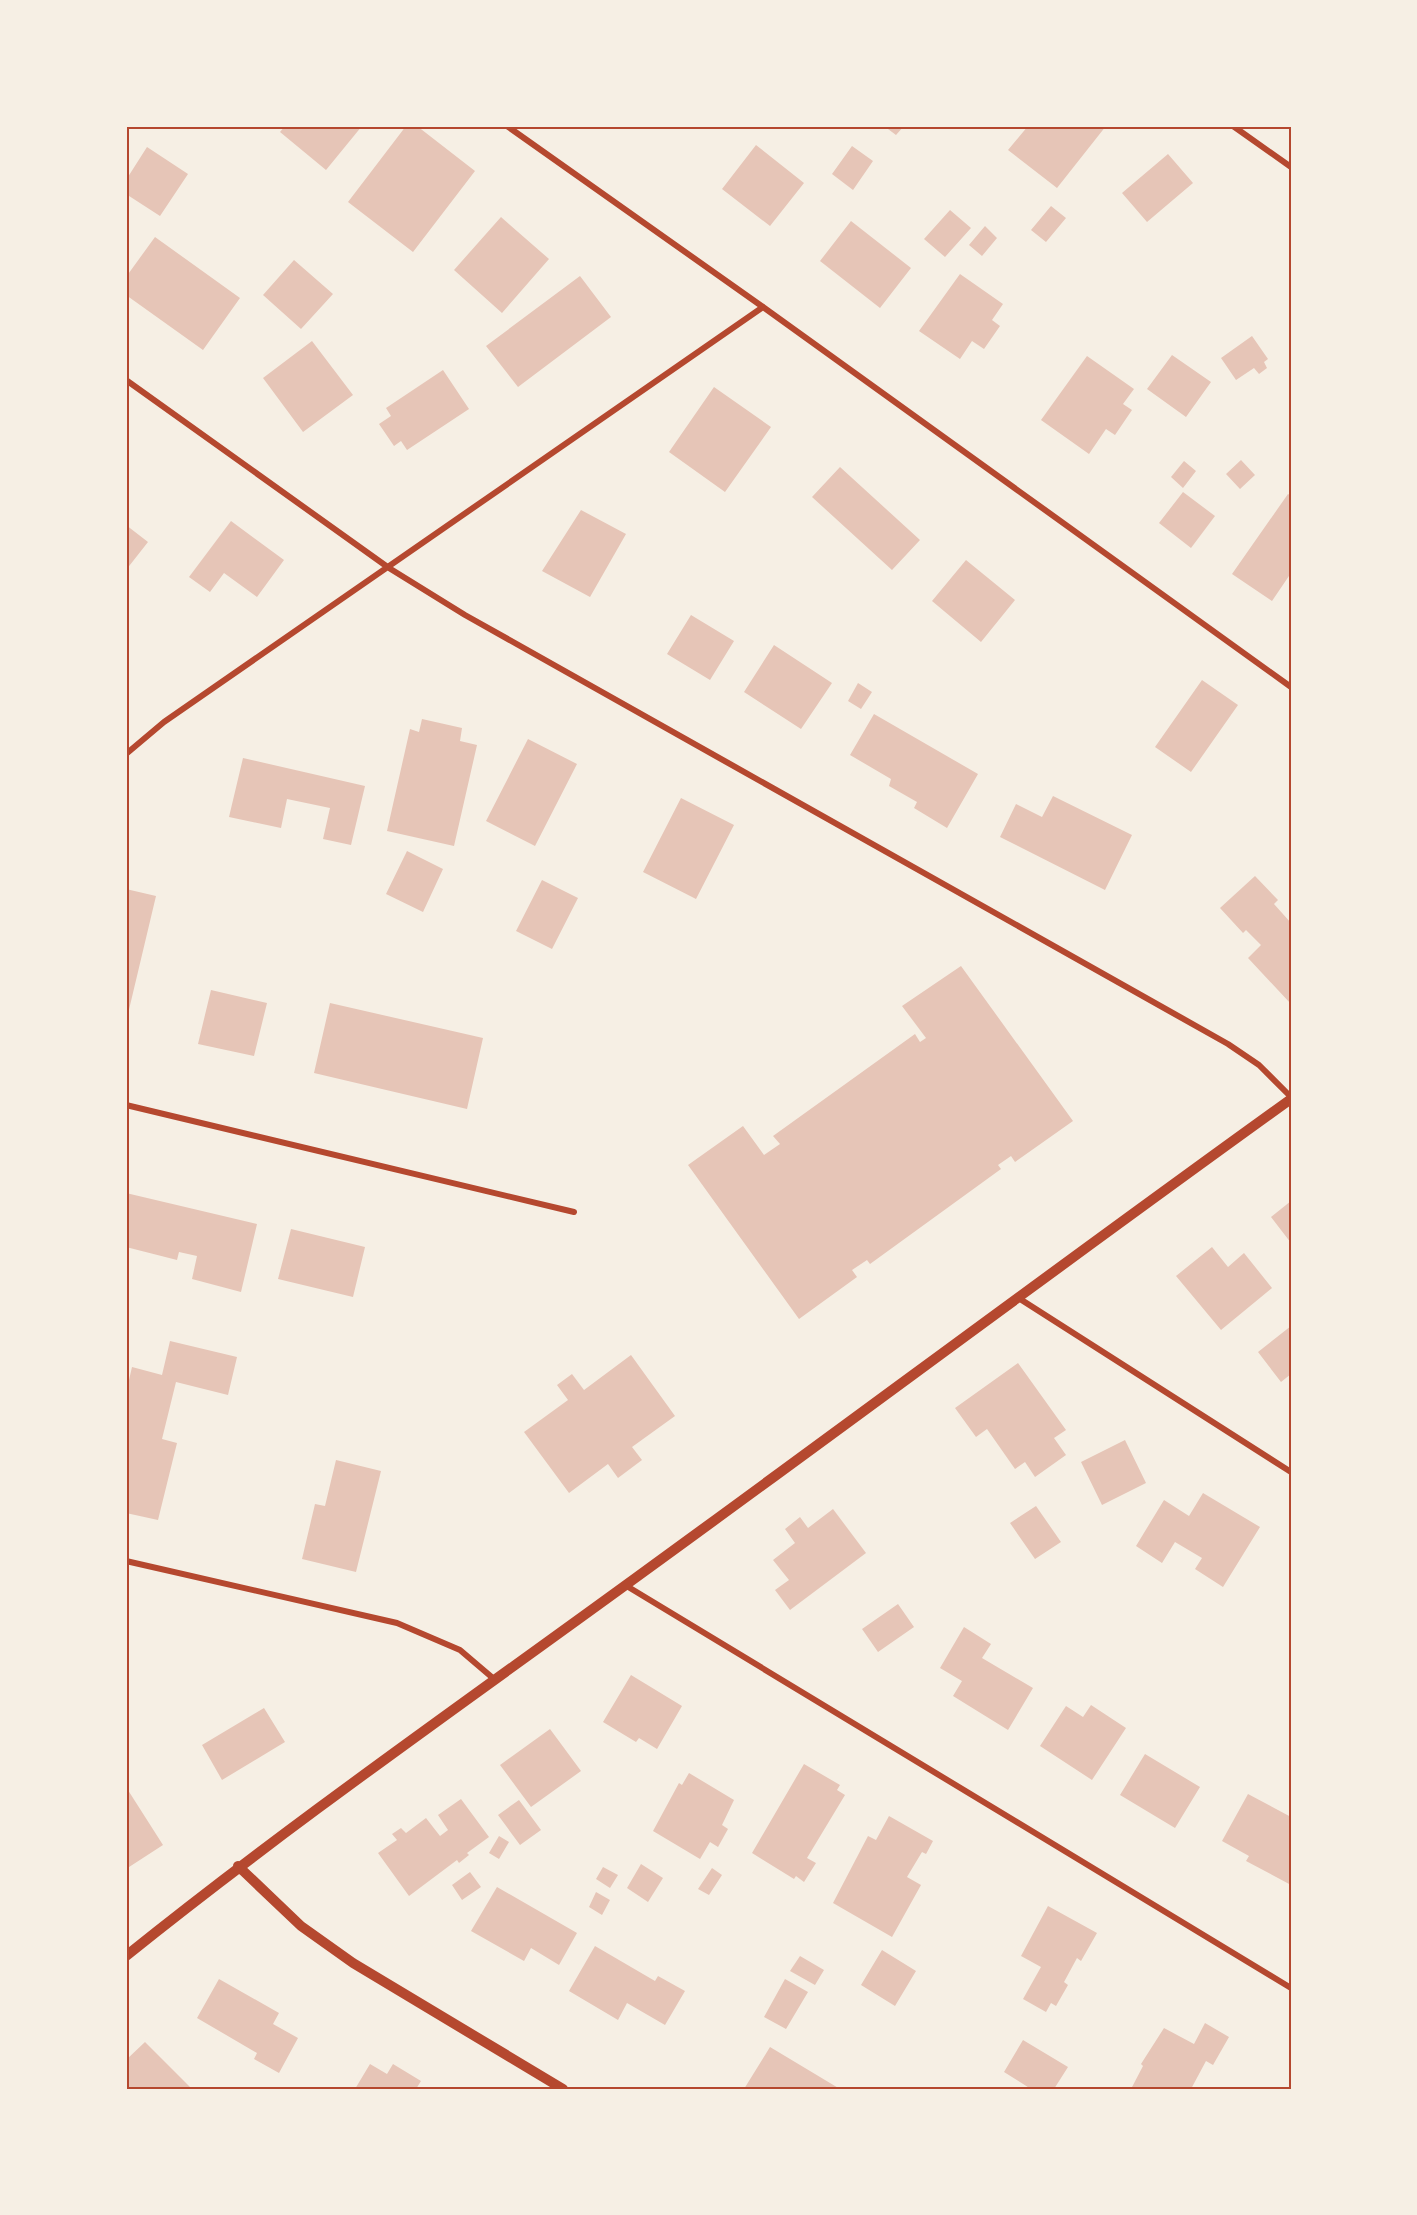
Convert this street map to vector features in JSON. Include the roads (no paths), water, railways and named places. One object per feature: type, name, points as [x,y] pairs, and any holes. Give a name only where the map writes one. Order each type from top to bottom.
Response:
[{"type":"street","points":[[507,126],[764,307],[1291,687]]},
{"type":"street","points":[[1233,126],[1291,167]]},
{"type":"street","points":[[126,754],[164,722],[764,307]]},
{"type":"street","points":[[126,380],[389,568],[465,615],[1228,1044],[1259,1065],[1291,1098],[1016,1296],[626,1585],[238,1866],[126,1956]]},
{"type":"street","points":[[126,1105],[574,1212]]},
{"type":"street","points":[[1016,1296],[1291,1472]]},
{"type":"street","points":[[126,1561],[397,1623],[460,1650],[494,1679]]},
{"type":"street","points":[[626,1585],[1291,1988]]},
{"type":"street","points":[[238,1866],[301,1926],[353,1963],[563,2089]]}]
